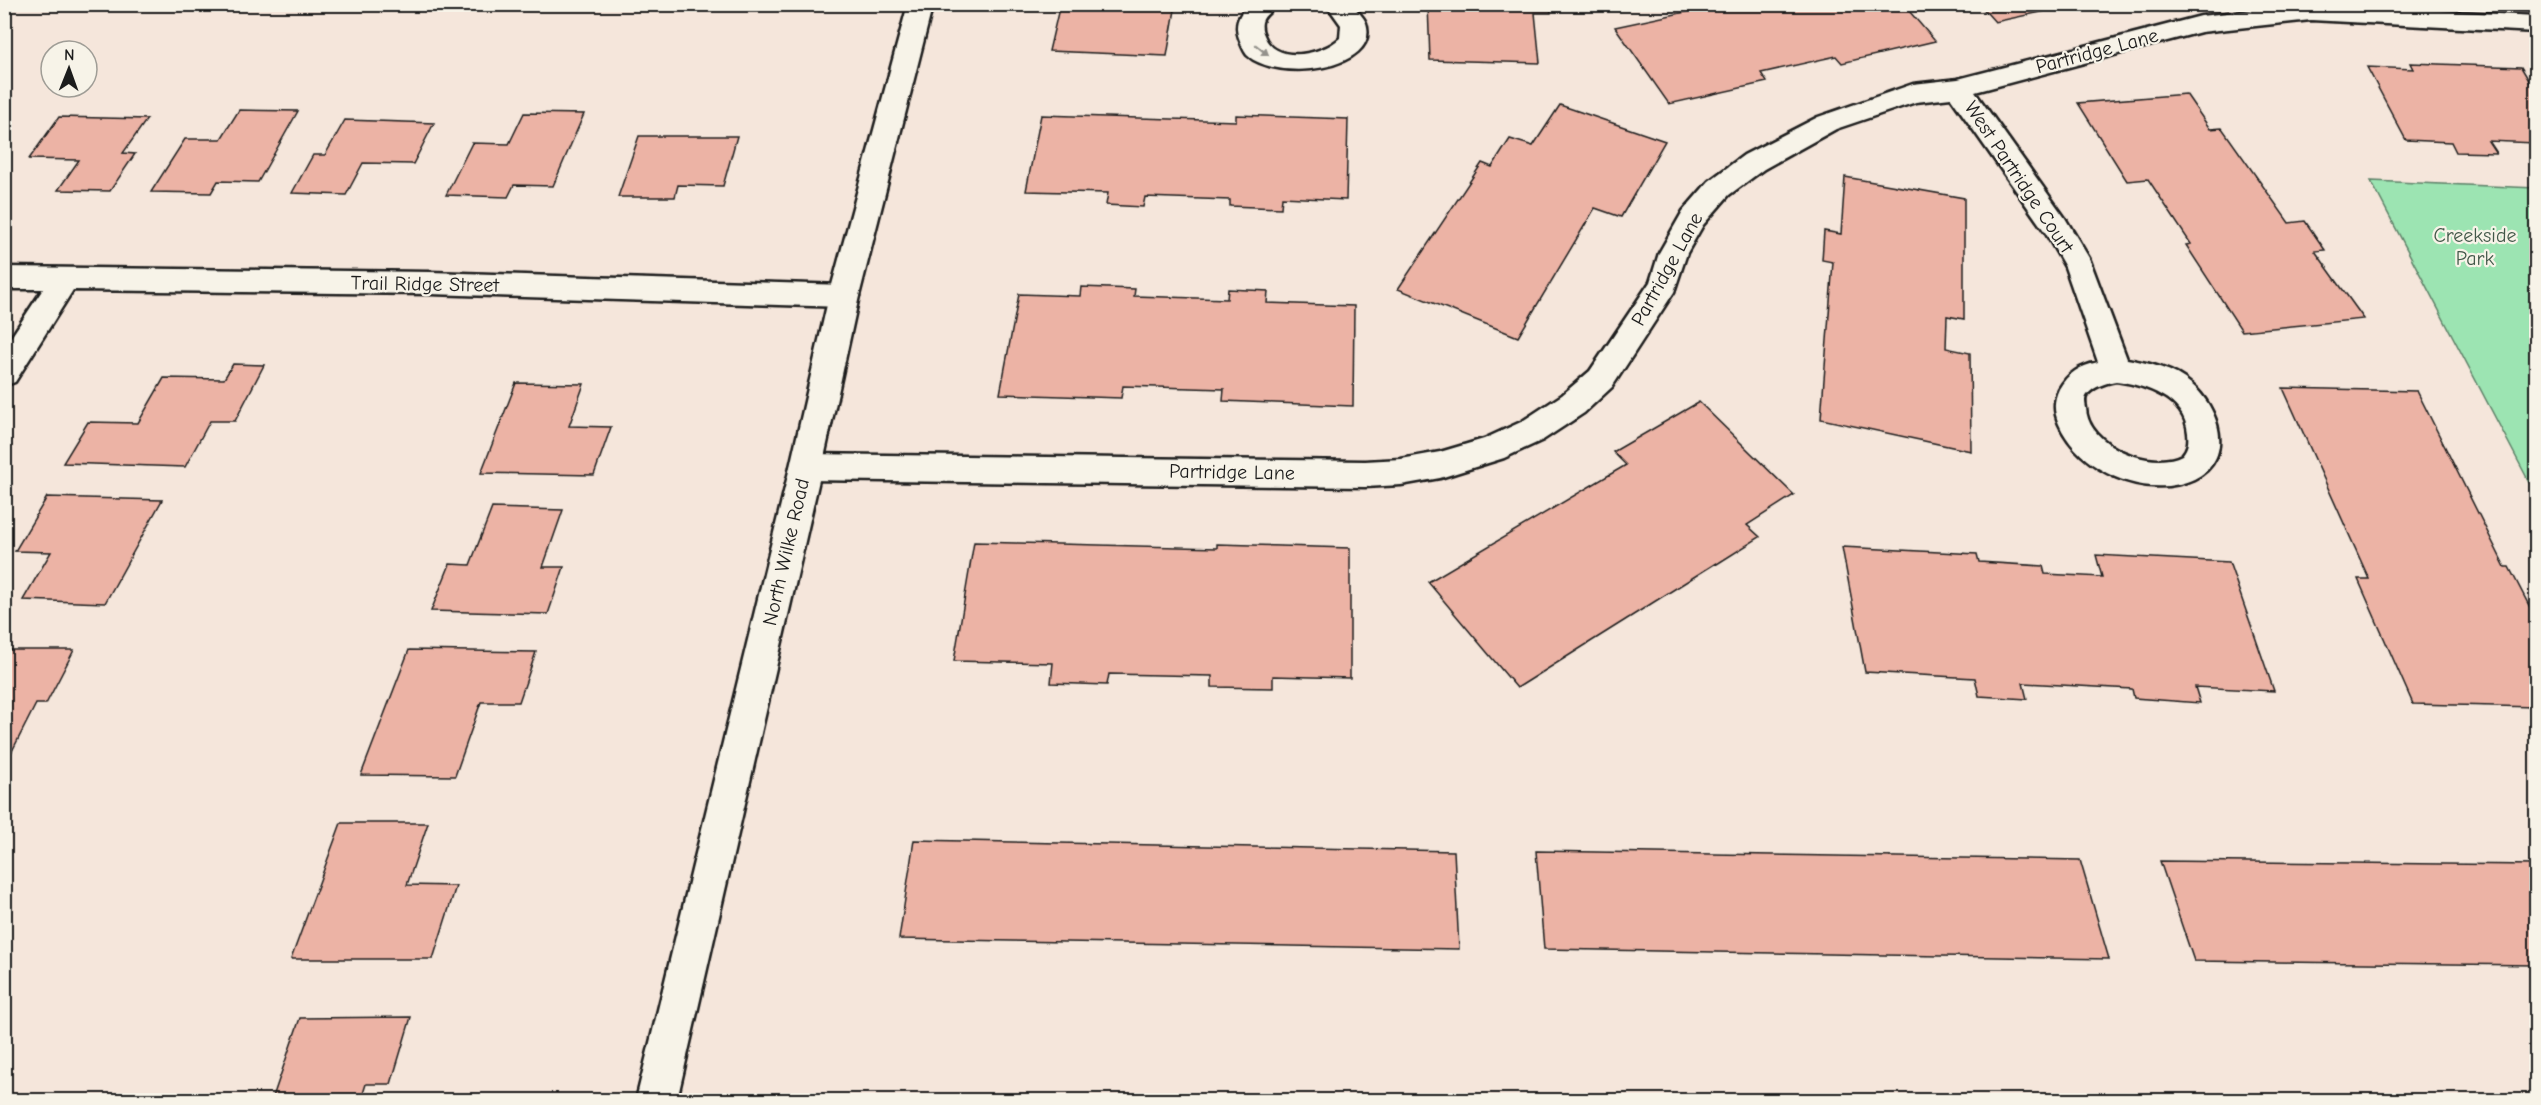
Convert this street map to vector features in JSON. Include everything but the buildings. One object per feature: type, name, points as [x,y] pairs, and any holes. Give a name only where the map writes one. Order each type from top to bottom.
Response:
[{"type":"street","name":"North Wilke Road","points":[[656,1101],[806,467],[844,296],[921,4]]},
{"type":"street","points":[[1265,4],[1257,9],[1248,22],[1249,36],[1258,50],[1275,60],[1297,64],[1320,62],[1339,54],[1351,42],[1355,28],[1349,14],[1338,4]]},
{"type":"street","points":[[2182,4],[2201,24]]},
{"type":"street","name":"Partridge Lane","points":[[806,467],[1365,474],[1401,472],[1440,465],[1493,449],[1532,431],[1573,404],[1601,379],[1664,284],[1673,253],[1693,218],[1719,188],[1754,162],[1827,123],[1913,93],[1958,88],[2201,24],[2311,12],[2536,24]]},
{"type":"street","name":"West Partridge Court","points":[[1958,88],[2055,225],[2079,266],[2116,369]]},
{"type":"street","name":"Trail Ridge Street","points":[[4,278],[430,284],[844,296]]},
{"type":"street","points":[[4,374],[65,279]]},
{"type":"green space","name":"Creekside Park","points":[[2371,181],[2536,188],[2536,495]]}]
